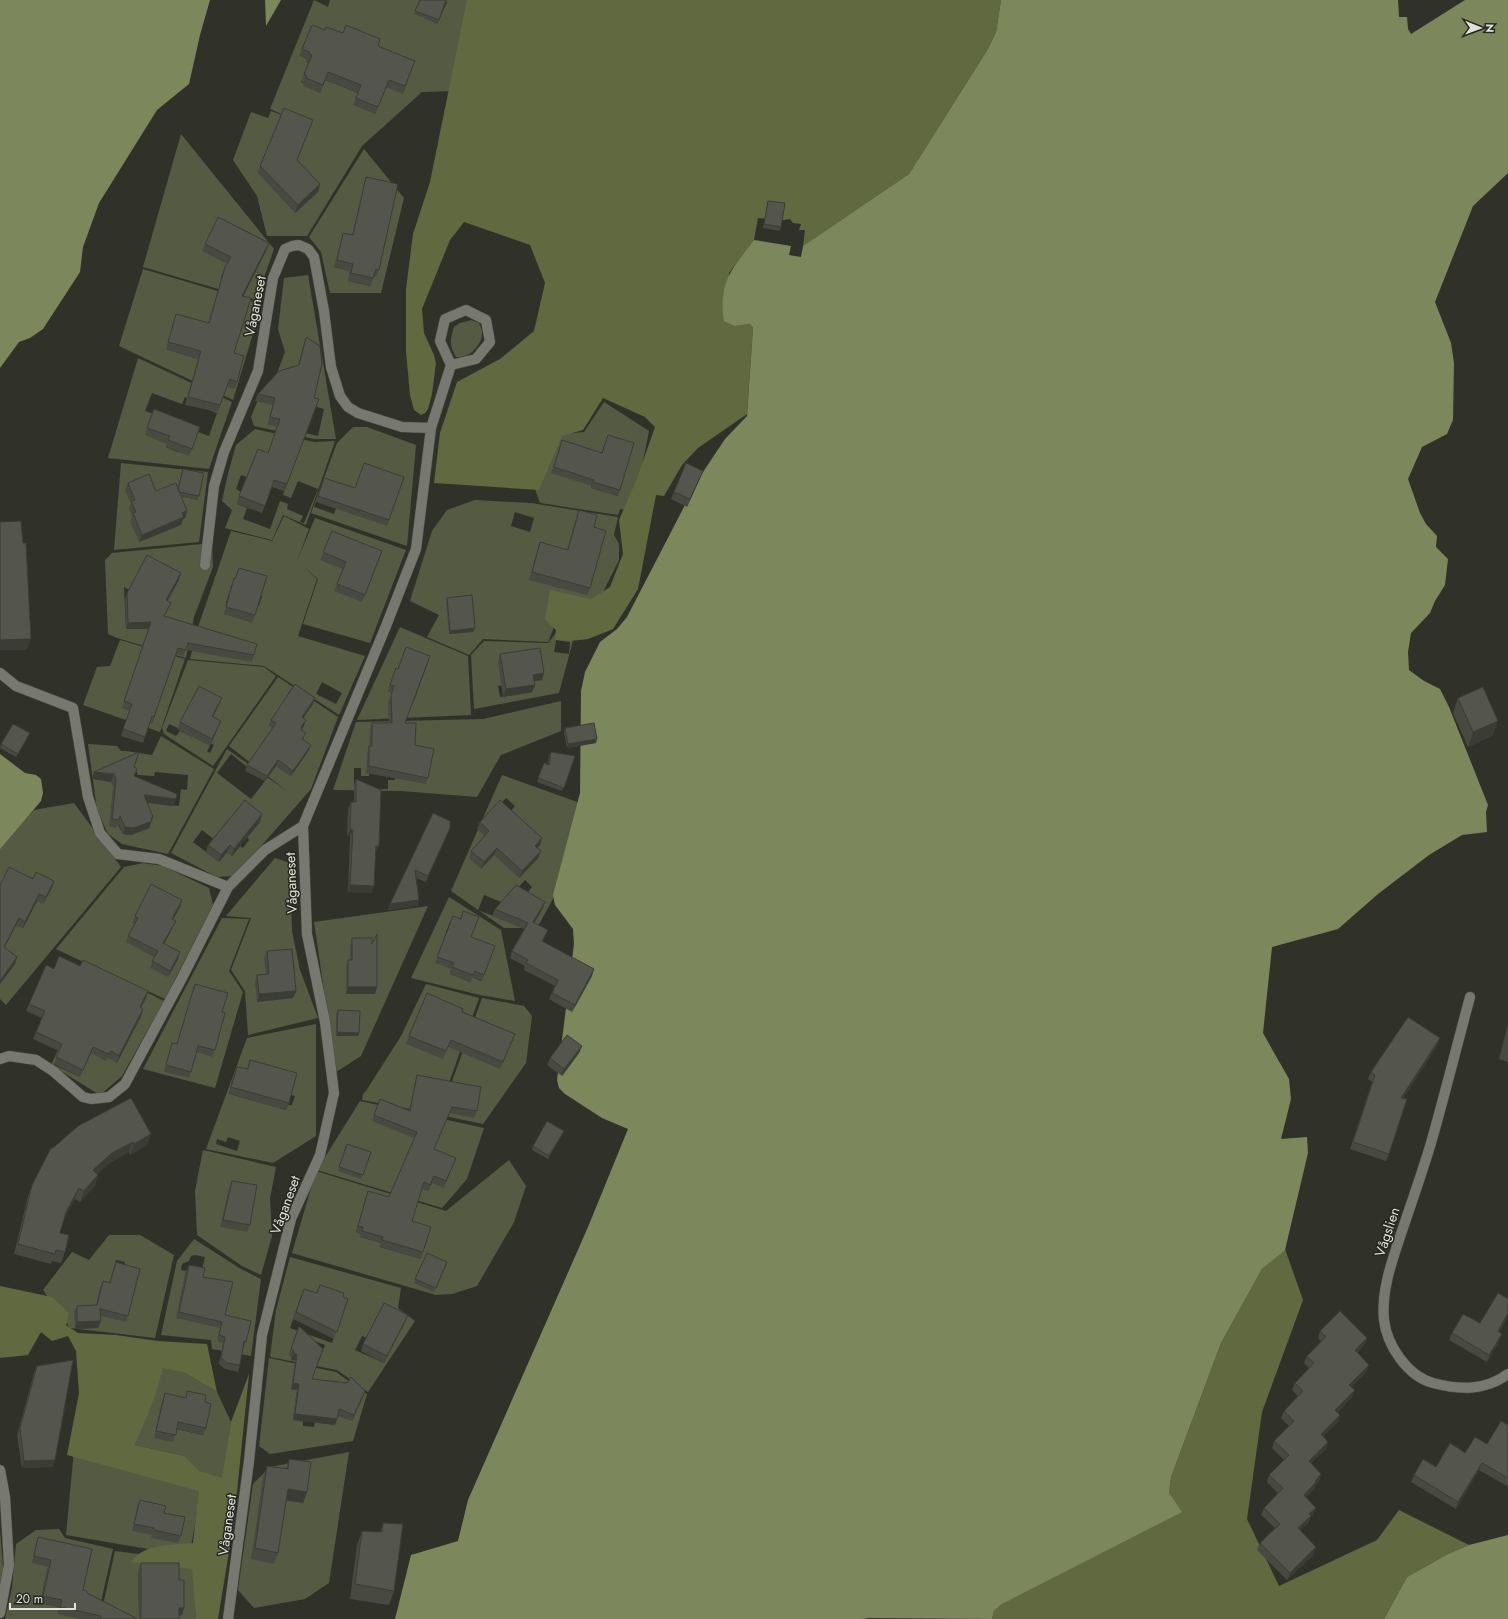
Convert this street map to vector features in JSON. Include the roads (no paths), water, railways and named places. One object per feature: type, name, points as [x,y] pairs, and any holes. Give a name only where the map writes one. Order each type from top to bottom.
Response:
[{"type":"street","name":"Våganeset","points":[[205,565],[214,486],[224,452],[258,370],[273,278],[285,249],[299,245],[308,249],[314,257],[332,367],[340,396],[348,407],[358,413],[402,427],[431,428]]},
{"type":"street","points":[[466,310],[486,320],[490,342],[476,359],[451,365],[440,341],[445,319],[466,310]]},
{"type":"street","name":"Våganeset","points":[[228,1619],[249,1461],[262,1335],[291,1219],[320,1155],[334,1093],[326,1022],[307,934],[303,826],[386,626],[416,549],[431,428],[451,365]]},
{"type":"street","points":[[0,673],[16,686],[73,708],[88,796],[100,833],[118,854],[159,859],[228,887]]},
{"type":"street","name":"Våganeset","points":[[0,1059],[9,1056],[36,1060],[53,1071],[83,1097],[91,1099],[109,1097],[125,1084],[182,978],[228,887],[265,850],[303,826]]},
{"type":"street","name":"Vågslien","points":[[1470,997],[1431,1143],[1388,1276],[1384,1302],[1384,1320],[1387,1335],[1404,1362],[1414,1373],[1430,1382],[1457,1388],[1470,1388],[1486,1385],[1508,1374]]},
{"type":"street","points":[[0,1470],[5,1497],[9,1565],[0,1613]]}]
